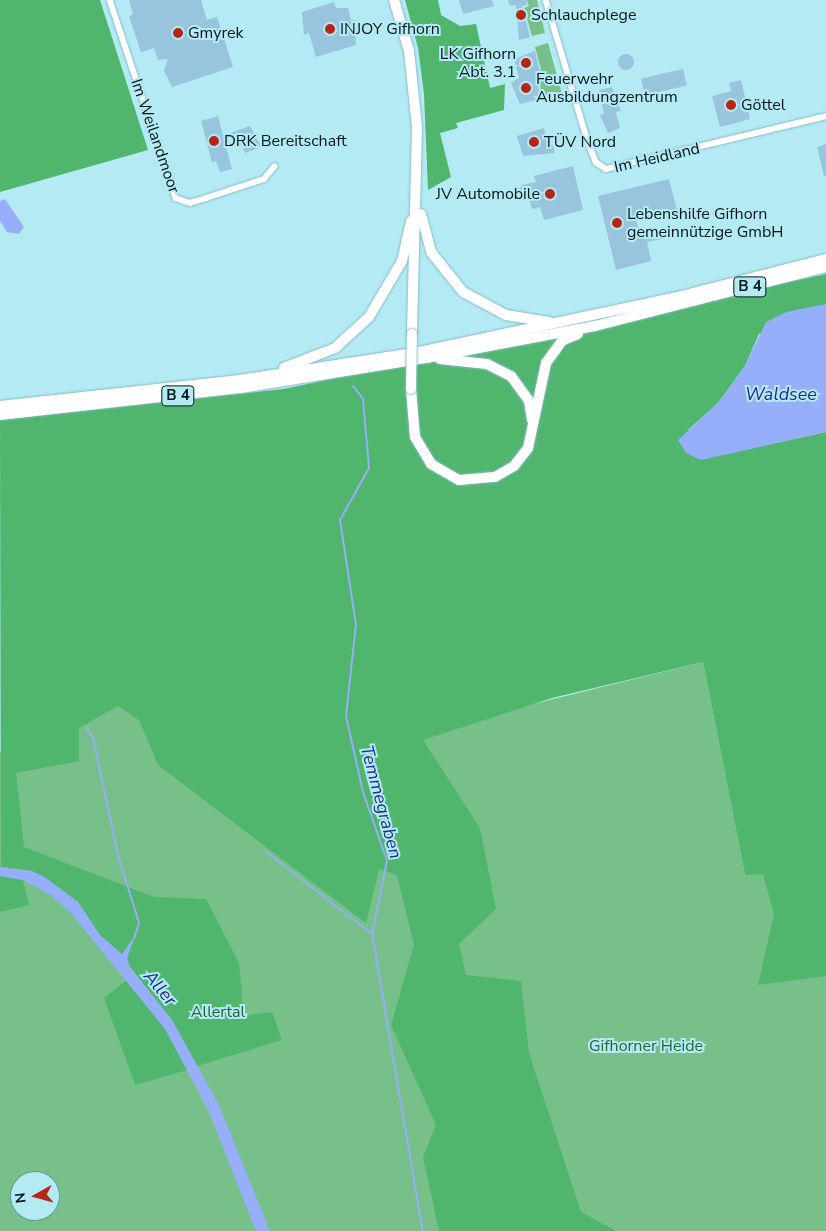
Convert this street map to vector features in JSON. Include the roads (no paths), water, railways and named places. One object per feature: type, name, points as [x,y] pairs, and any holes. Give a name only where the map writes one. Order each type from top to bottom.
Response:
[{"type":"highway","points":[[394,0],[415,91],[418,186],[411,388],[418,445],[431,464],[451,477],[474,482],[502,474],[520,460],[533,434],[551,354],[562,340],[596,326]]},
{"type":"highway","points":[[418,186],[424,236],[450,280],[478,301],[506,315],[562,323]]},
{"type":"highway","points":[[240,380],[314,359],[335,348],[369,318],[402,262],[418,186]]},
{"type":"highway","name":"B 4","points":[[0,406],[240,380],[426,350],[562,323],[826,259]]},
{"type":"highway","name":"B 4","points":[[0,415],[241,388],[427,358],[596,326],[826,267]]},
{"type":"highway","points":[[427,358],[487,364],[511,376],[529,401],[533,434]]},
{"type":"street","name":"Im Weilandmoor","points":[[110,0],[176,198],[190,203],[206,198],[264,179],[274,167]]},
{"type":"street","name":"Im Heidland","points":[[546,0],[588,142],[596,162],[606,169],[826,116]]},
{"type":"water","points":[[5,199],[24,227],[19,234],[7,232],[0,221],[0,201]]},
{"type":"water","name":"Waldsee","points":[[826,304],[826,432],[701,460],[686,453],[678,440],[718,403],[745,366],[766,322],[786,312]]},
{"type":"water","points":[[0,867],[32,871],[46,878],[78,902],[100,935],[122,954],[135,936],[127,958],[130,967],[172,1020],[219,1105],[270,1231],[256,1231],[209,1112],[165,1029],[70,912],[49,894],[23,880],[0,876]]},
{"type":"waterway","name":"Temmegraben","points":[[353,386],[363,399],[369,468],[340,520],[356,624],[346,716],[363,792],[387,861],[372,934],[423,1231]]},
{"type":"waterway","points":[[86,727],[93,738],[118,855],[139,923],[134,938]]},
{"type":"waterway","points":[[265,851],[372,934]]},
{"type":"place","name":"Schlauchplege","points":[[521,15]]},
{"type":"place","name":"INJOY Gifhorn","points":[[330,29]]},
{"type":"place","name":"Gmyrek","points":[[178,33]]},
{"type":"place","name":"LK Gifhorn Abt. 3.1","points":[[526,63]]},
{"type":"place","name":"Feuerwehr Ausbildungzentrum","points":[[526,88]]},
{"type":"place","name":"Göttel","points":[[731,105]]},
{"type":"place","name":"DRK Bereitschaft","points":[[214,141]]},
{"type":"place","name":"TÜV Nord","points":[[534,142]]},
{"type":"place","name":"JV Automobile","points":[[550,194]]},
{"type":"place","name":"Lebenshilfe Gifhorn gemeinnützige GmbH","points":[[617,223]]},
{"type":"water label","name":"Aller","points":[[160,988]]},
{"type":"park label","name":"Allertal","points":[[218,1012]]},
{"type":"park label","name":"Gifhorner Heide","points":[[646,1046]]}]
